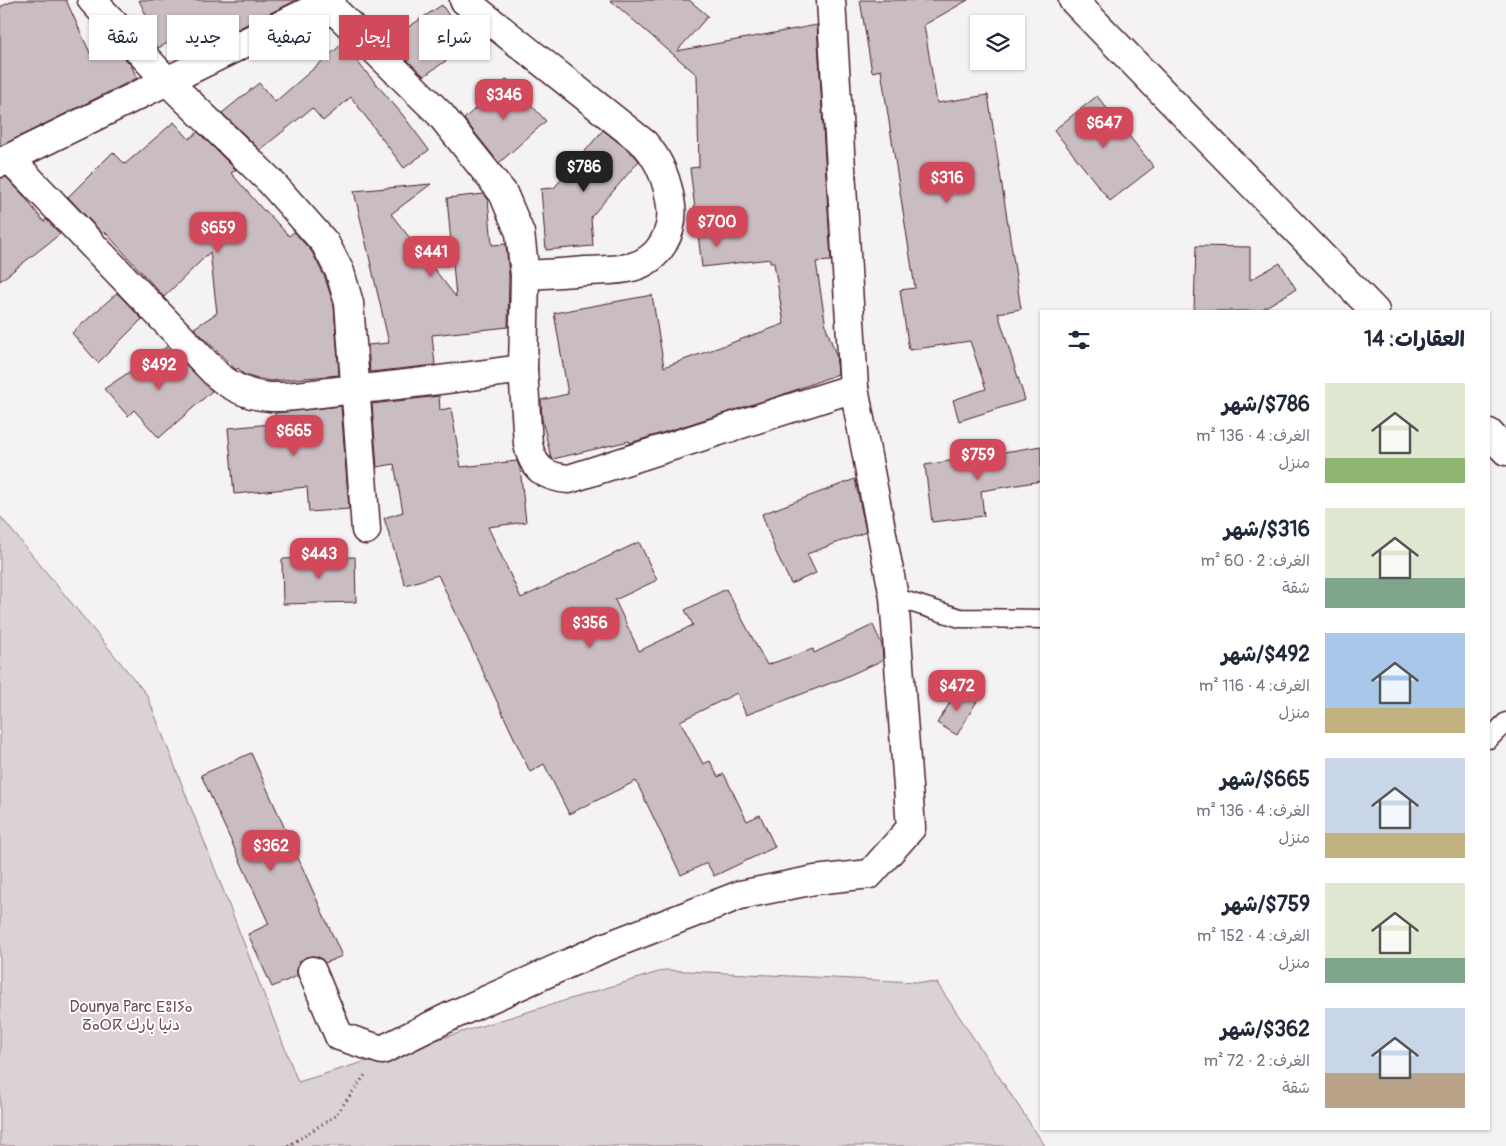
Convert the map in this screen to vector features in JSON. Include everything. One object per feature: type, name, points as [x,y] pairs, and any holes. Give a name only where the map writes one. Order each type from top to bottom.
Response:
[{"type":"street","points":[[92,0],[166,80],[270,181],[325,244],[340,272],[349,303],[354,390],[366,530]]},
{"type":"street","points":[[464,0],[645,144],[656,156],[668,188],[672,215],[667,238],[652,256],[643,263],[620,269],[525,275]]},
{"type":"street","points":[[312,971],[339,1036],[382,1050],[451,1016],[603,948],[740,895],[815,880],[870,874],[910,828],[894,597],[854,388],[831,0]]},
{"type":"street","points":[[1073,0],[1374,310]]},
{"type":"street","points":[[523,369],[354,390],[270,397],[242,391],[229,385],[208,366],[5,161],[166,80],[330,1],[440,114],[504,193],[520,233],[525,275],[523,369],[528,444],[531,456],[537,466],[546,474],[569,479],[854,388]]},
{"type":"street","points":[[1490,434],[1506,451]]},
{"type":"lane","points":[[894,597],[960,618],[1040,618]]},
{"type":"lane","points":[[1490,738],[1506,722]]},
{"type":"path","points":[[288,1146],[335,1116],[382,1050]]},
{"type":"green space","name":"Dounya Parc ⴹⵓⵏⵢⴰ ⵒⴰⵔⴽ دنيا بارك","points":[[0,516],[147,695],[298,1082],[665,970],[937,983],[1045,1146],[0,1146]]},
{"type":"building","points":[[15,0],[66,0],[89,51],[89,60],[126,60],[131,65],[137,78],[0,146],[0,7]]},
{"type":"building","points":[[139,0],[297,0],[266,15],[249,15],[249,23],[239,28],[239,15],[167,15],[167,44],[158,48],[157,15],[146,15]]},
{"type":"building","points":[[610,0],[689,0],[708,16],[677,51],[817,25],[831,261],[816,262],[826,327],[836,355],[838,374],[779,396],[630,443],[629,441],[553,459],[551,458],[542,419],[541,400],[568,394],[554,313],[652,295],[664,367],[784,324],[774,263],[770,263],[770,259],[702,267],[690,168],[699,167],[697,75]]},
{"type":"building","points":[[860,0],[968,0],[924,25],[937,103],[988,95],[1021,309],[998,313],[1025,400],[959,421],[953,400],[986,389],[970,341],[909,350],[900,290],[915,288],[881,70],[872,72]]},
{"type":"building","points":[[442,5],[449,15],[427,15]]},
{"type":"building","points":[[419,20],[419,60],[447,60],[424,76],[408,60],[409,27]]},
{"type":"building","points":[[339,47],[339,60],[356,60],[402,114],[429,150],[404,168],[351,97],[323,121],[312,108],[260,150],[222,113],[259,83],[275,102],[324,60],[329,60],[329,55]]},
{"type":"building","points":[[507,79],[546,121],[499,163],[464,119]]},
{"type":"building","points":[[1097,96],[1154,167],[1110,201],[1054,130]]},
{"type":"building","points":[[174,122],[189,139],[198,132],[236,170],[231,173],[264,211],[289,236],[294,232],[312,252],[325,278],[334,306],[339,375],[271,381],[243,374],[238,368],[236,370],[194,328],[217,313],[210,252],[164,297],[105,232],[103,234],[68,197],[113,152],[125,164]]},
{"type":"building","points":[[603,130],[639,161],[591,217],[593,246],[546,250],[541,189],[554,188]]},
{"type":"building","points":[[6,177],[44,222],[46,219],[60,234],[0,281],[0,178]]},
{"type":"building","points":[[431,184],[391,214],[456,297],[447,198],[484,194],[488,199],[492,245],[506,244],[509,276],[508,327],[432,335],[435,365],[370,372],[368,345],[389,343],[354,191]]},
{"type":"building","points":[[1196,246],[1250,247],[1250,280],[1280,263],[1296,289],[1261,310],[1194,310]]},
{"type":"building","points":[[117,293],[142,319],[98,363],[72,333]]},
{"type":"building","points":[[168,346],[212,391],[159,438],[134,410],[128,416],[104,389]]},
{"type":"building","points":[[439,396],[440,410],[451,408],[461,467],[517,461],[520,468],[526,522],[488,527],[521,598],[639,542],[657,580],[615,600],[639,651],[693,625],[685,610],[726,589],[767,665],[813,649],[814,653],[873,625],[882,645],[883,660],[839,680],[746,715],[737,693],[680,721],[703,764],[710,761],[718,777],[724,774],[747,821],[760,815],[775,847],[714,876],[707,863],[681,875],[636,781],[569,814],[544,764],[530,772],[438,575],[405,585],[384,518],[403,512],[394,464],[377,467],[372,404]]},
{"type":"building","points":[[341,406],[349,509],[309,512],[307,487],[234,494],[228,428],[282,423],[274,413]]},
{"type":"building","points":[[1040,446],[1040,481],[981,491],[984,516],[932,522],[925,465]]},
{"type":"building","points":[[855,479],[866,532],[807,554],[816,573],[791,584],[775,550],[762,514]]},
{"type":"building","points":[[355,557],[356,602],[283,604],[282,559]]},
{"type":"building","points":[[958,690],[977,701],[957,735],[937,723]]},
{"type":"building","points":[[251,753],[342,956],[325,963],[321,958],[314,956],[306,957],[299,962],[297,976],[272,987],[248,934],[269,924],[201,775]]}]
